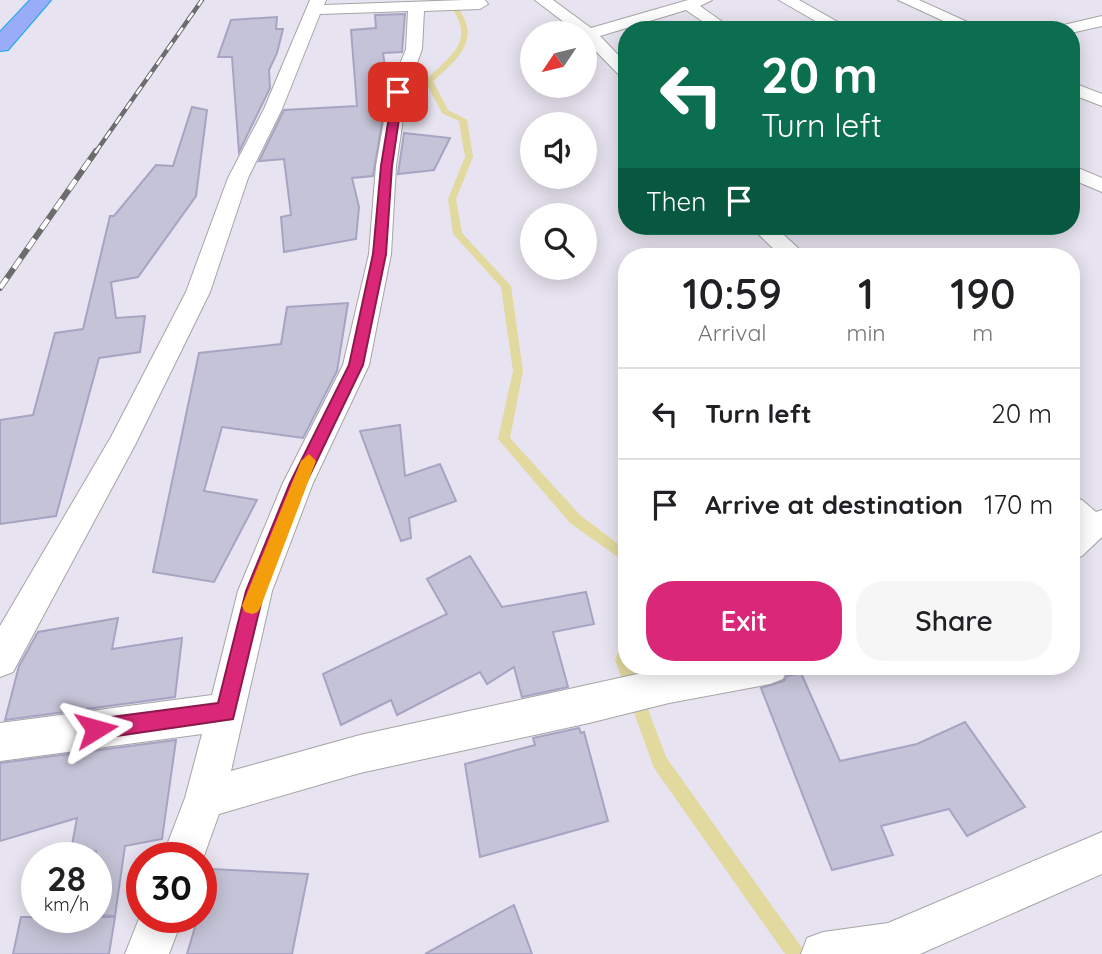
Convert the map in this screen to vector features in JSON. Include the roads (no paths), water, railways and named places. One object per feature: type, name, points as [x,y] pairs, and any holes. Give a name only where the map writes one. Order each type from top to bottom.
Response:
[{"type":"highway","points":[[0,45],[41,0]]},
{"type":"street","points":[[543,0],[571,21]]},
{"type":"street","points":[[633,21],[704,0]]},
{"type":"street","points":[[787,0],[827,21]]},
{"type":"street","points":[[906,0],[956,21]]},
{"type":"street","points":[[0,660],[121,446],[198,292],[239,178],[316,5],[416,8],[480,3]]},
{"type":"street","points":[[688,5],[712,21]]},
{"type":"street","points":[[189,842],[205,798],[255,591],[298,483],[356,365],[380,254],[386,166],[398,92],[414,49],[416,8]]},
{"type":"street","points":[[1080,26],[1102,22]]},
{"type":"street","points":[[597,32],[618,26]]},
{"type":"street","points":[[597,42],[618,64]]},
{"type":"street","points":[[1080,91],[1102,101]]},
{"type":"street","points":[[1080,175],[1102,186]]},
{"type":"street","points":[[771,235],[786,248]]},
{"type":"street","points":[[205,798],[360,754],[725,675]]},
{"type":"street","points":[[0,742],[226,712]]},
{"type":"street","points":[[823,954],[890,945],[1102,853]]},
{"type":"street","points":[[147,954],[155,933]]},
{"type":"waterway","points":[[449,0],[464,23],[463,43],[449,62],[429,81],[445,111],[463,120],[469,157],[452,199],[458,234],[506,286],[518,371],[504,439],[575,519],[618,551]]},
{"type":"waterway","points":[[628,675],[660,762],[796,954]]},
{"type":"railway","points":[[95,153],[202,0]]},
{"type":"railway","points":[[0,288],[96,151]]}]
